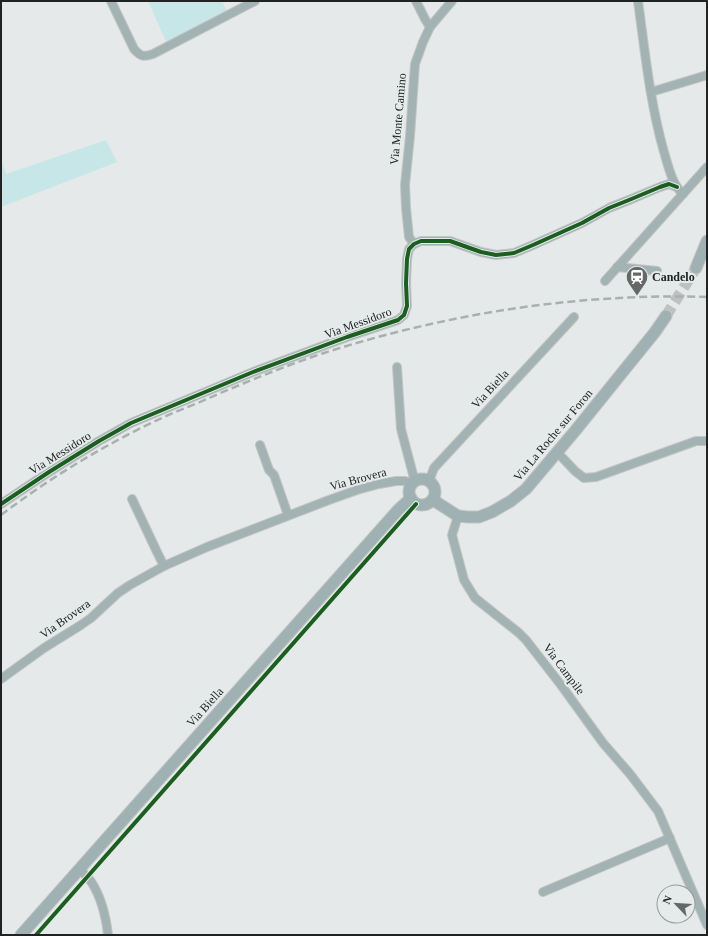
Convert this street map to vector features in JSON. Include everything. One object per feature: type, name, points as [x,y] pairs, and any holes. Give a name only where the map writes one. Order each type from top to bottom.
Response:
[{"type":"street","points":[[111,1],[134,49],[139,55],[146,57],[255,1]]},
{"type":"street","points":[[416,1],[430,27]]},
{"type":"street","points":[[638,1],[651,92],[660,138],[669,168],[677,187],[683,194]]},
{"type":"street","name":"Via Monte Camino","points":[[414,244],[409,237],[404,186],[410,136],[415,64],[430,27],[449,2]]},
{"type":"street","points":[[651,92],[707,75]]},
{"type":"street","points":[[605,281],[707,167]]},
{"type":"street","points":[[414,244],[421,241],[450,241],[481,252],[496,255],[514,253],[582,223],[610,208],[660,187],[670,184],[677,187]]},
{"type":"street","points":[[696,268],[707,242]]},
{"type":"street","name":"Via Messidoro","points":[[1,504],[98,441],[131,423],[253,372],[347,337],[398,320],[404,316],[407,306],[407,259],[409,249],[414,244]]},
{"type":"street","points":[[617,267],[657,271]]},
{"type":"street","name":"Via La Roche sur Foron","points":[[433,500],[458,516],[479,517],[492,512],[511,501],[526,489],[557,452],[655,332],[666,316]]},
{"type":"street","name":"Via Biella","points":[[429,480],[434,468],[574,317]]},
{"type":"street","points":[[397,367],[401,429],[413,483]]},
{"type":"street","points":[[557,452],[575,471],[584,478],[596,477],[696,441],[707,441]]},
{"type":"street","points":[[260,445],[269,470],[274,475],[288,515]]},
{"type":"street","points":[[421,479],[429,480],[435,491],[433,500],[424,505],[416,504],[411,498],[409,491],[413,483],[421,479]]},
{"type":"street","name":"Via Brovera","points":[[1,679],[44,648],[91,618],[118,593],[164,566],[207,546],[357,490],[379,484],[405,481],[413,483]]},
{"type":"street","name":"Via Biella","points":[[21,935],[398,510],[411,498]]},
{"type":"street","points":[[132,499],[164,566]]},
{"type":"street","name":"Via Campile","points":[[458,516],[452,535],[464,580],[475,598],[519,633],[536,651],[603,743],[654,805],[670,838],[707,925]]},
{"type":"street","points":[[543,892],[670,838]]},
{"type":"street","points":[[79,869],[92,883],[99,896],[106,915],[108,935]]},
{"type":"shaded area","points":[[148,1],[222,1],[229,15],[168,46]]},
{"type":"shaded area","points":[[106,140],[117,162],[1,207],[1,159],[6,174]]},
{"type":"tunnel","points":[[666,316],[696,268]]},
{"type":"railway","points":[[1,515],[21,500],[84,459],[150,423],[232,388],[327,352],[420,326],[515,308],[611,298],[707,297]]},
{"type":"cycle path","points":[[1,504],[49,472],[131,423],[253,372],[347,337],[398,320],[404,315],[407,306],[407,259],[409,249],[414,244],[421,241],[450,241],[481,252],[496,255],[514,253],[582,223],[609,208],[660,187],[669,184],[677,187]]},
{"type":"cycle path","points":[[36,935],[416,504]]},
{"type":"place","name":"Candelo","points":[[637,296]]}]
